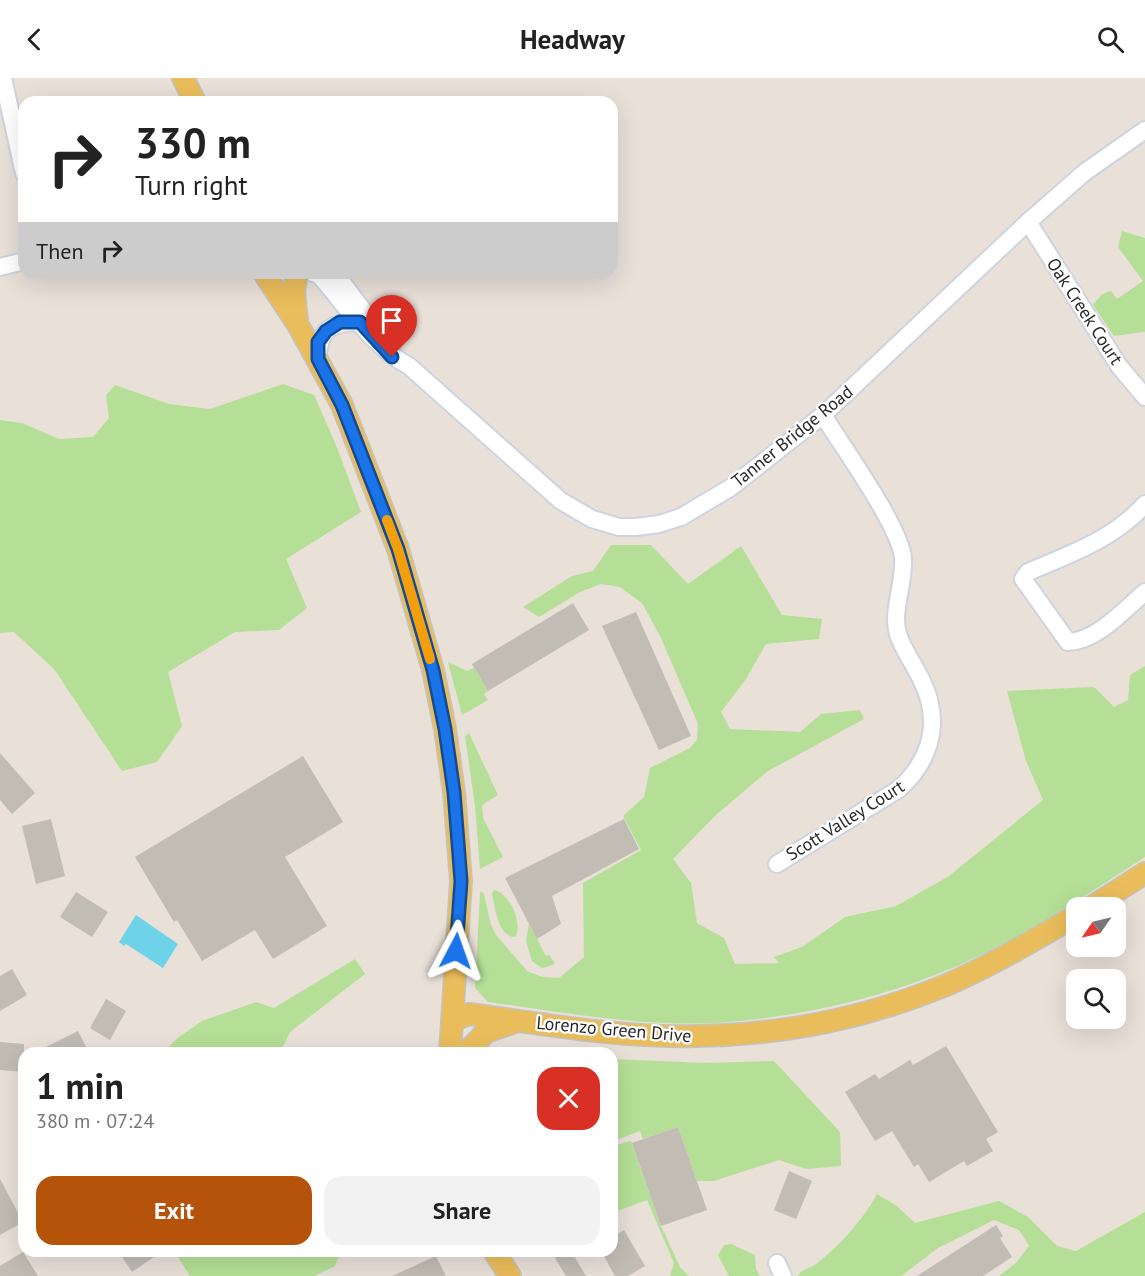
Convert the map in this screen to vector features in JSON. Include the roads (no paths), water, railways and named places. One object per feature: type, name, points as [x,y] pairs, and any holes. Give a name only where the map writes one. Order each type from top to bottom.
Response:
[{"type":"main road","points":[[183,78],[192,96]]},
{"type":"main road","points":[[268,279],[318,359],[342,405],[398,549],[433,670],[445,729],[454,792],[461,881],[450,1047]]},
{"type":"main road","points":[[296,279],[294,291],[298,325]]},
{"type":"main road","points":[[1107,897],[1145,873]]},
{"type":"main road","name":"Lorenzo Green Drive","points":[[452,1021],[469,1014],[607,1031],[694,1036],[772,1031],[837,1020],[878,1009],[945,985],[1023,946],[1066,921]]},
{"type":"main road","points":[[472,1047],[486,1032],[515,1022],[534,1022]]},
{"type":"main road","points":[[498,1257],[510,1276]]},
{"type":"street","points":[[3,78],[18,146]]},
{"type":"street","name":"Tanner Bridge Road","points":[[323,279],[392,357],[409,366],[561,501],[592,519],[619,526],[659,524],[681,517],[730,488],[823,415],[1028,222],[1085,172],[1145,130]]},
{"type":"street","name":"Oak Creek Court","points":[[1028,222],[1119,366],[1145,397]]},
{"type":"street","points":[[0,267],[18,262]]},
{"type":"street","name":"Tanner Bridge Road","points":[[339,279],[401,353],[409,366]]},
{"type":"street","points":[[318,359],[318,342],[326,331],[340,322],[360,322]]},
{"type":"street","name":"Scott Valley Court","points":[[777,864],[899,789],[913,776],[926,757],[932,733],[932,709],[928,693],[897,633],[898,605],[904,579],[903,555],[895,530],[823,415]]},
{"type":"street","points":[[1145,504],[1119,530],[1028,572],[1023,579],[1068,642],[1079,642],[1096,632],[1145,592]]},
{"type":"water","points":[[136,915],[178,944],[163,968],[126,944],[124,946],[119,942]]}]
